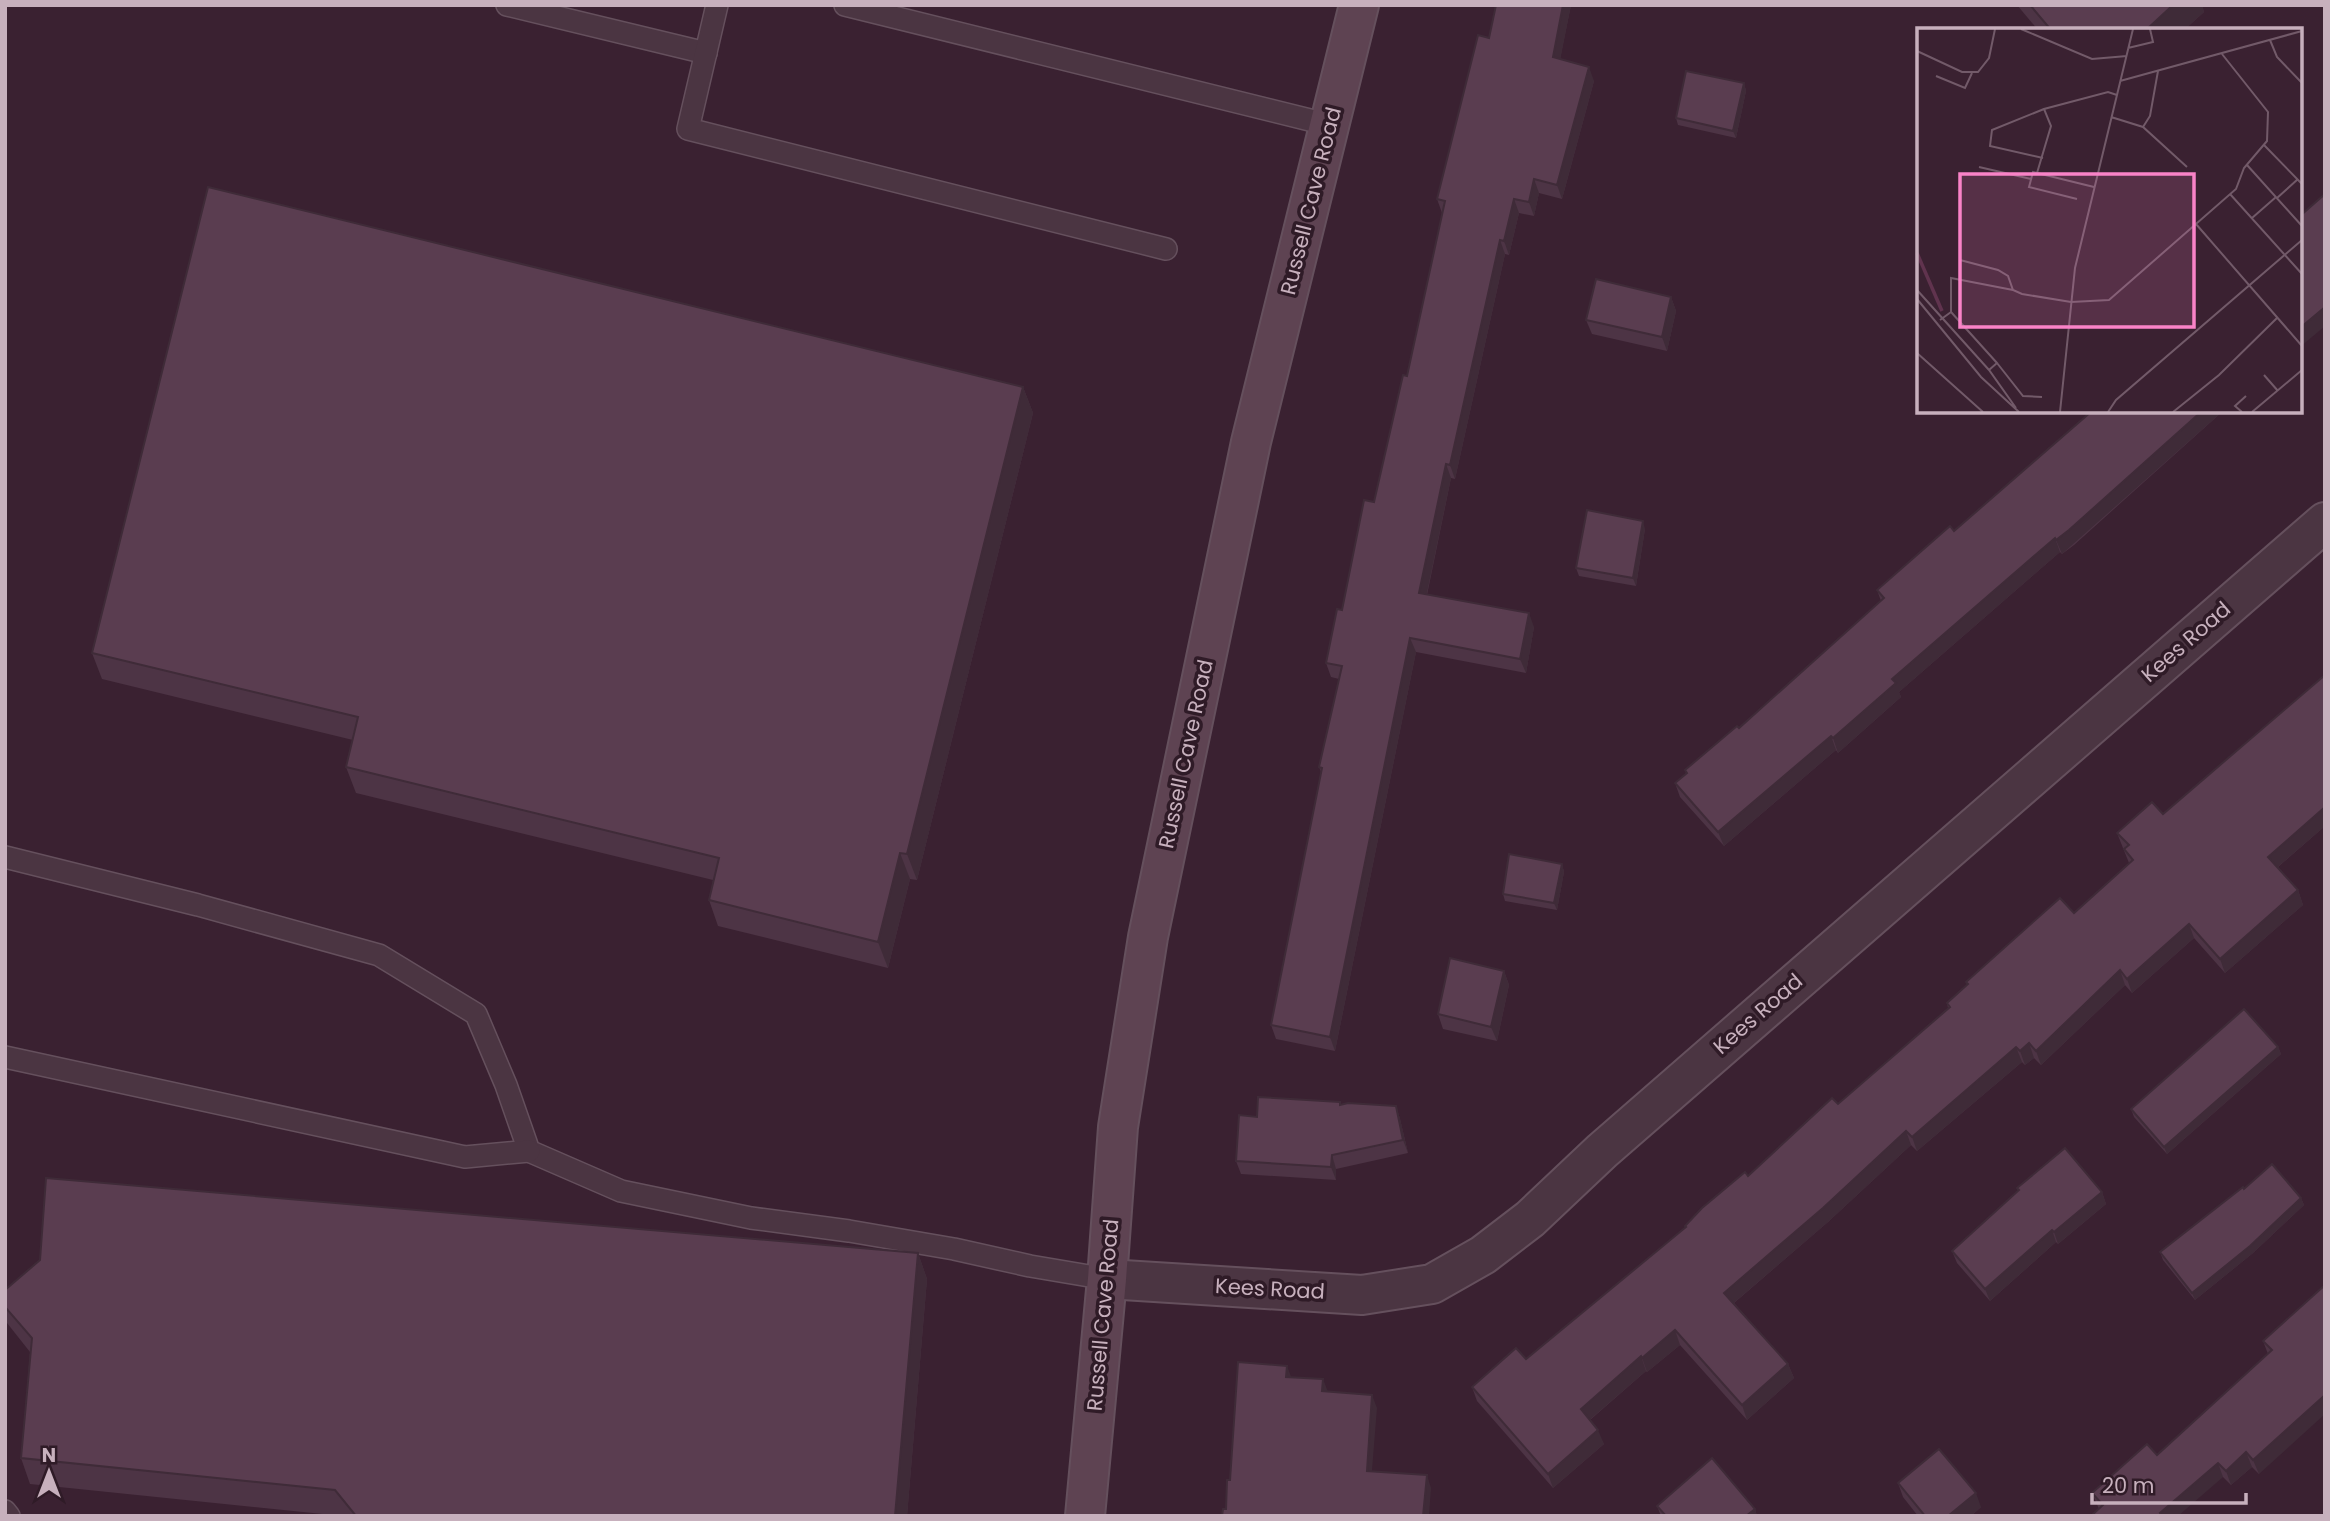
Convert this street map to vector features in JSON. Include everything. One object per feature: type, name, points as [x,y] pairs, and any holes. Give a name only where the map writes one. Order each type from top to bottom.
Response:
[{"type":"street","name":"Russell Cave Road","points":[[1086,1516],[1118,1127],[1148,937],[1251,442],[1359,5]]},
{"type":"street","name":"Kees Road","points":[[1107,1279],[1362,1294],[1432,1284],[1483,1255],[1530,1219],[1612,1141],[2325,522]]},
{"type":"lane","points":[[507,5],[706,53]]},
{"type":"lane","points":[[717,5],[688,129],[1166,249]]},
{"type":"lane","points":[[845,5],[1330,125]]},
{"type":"lane","points":[[5,857],[198,905],[379,955],[475,1014],[506,1085],[529,1151]]},
{"type":"lane","points":[[5,1057],[465,1157],[529,1151],[621,1191],[751,1218],[954,1248],[1030,1266],[1107,1279]]},
{"type":"lane","points":[[5,1511],[9,1516]]},
{"type":"building","points":[[1496,5],[1563,5],[1553,57],[1589,67],[1557,185],[1534,179],[1529,202],[1514,199],[1504,241],[1500,240],[1450,465],[1446,464],[1419,593],[1529,613],[1520,659],[1410,638],[1330,1037],[1271,1025],[1322,768],[1319,767],[1342,666],[1326,663],[1337,609],[1342,610],[1364,500],[1374,502],[1403,375],[1407,376],[1445,201],[1437,199],[1478,35],[1489,38]]},
{"type":"building","points":[[2030,5],[2173,5],[2148,28],[2049,28]]},
{"type":"building","points":[[1686,71],[1744,83],[1733,131],[1676,118]]},
{"type":"building","points":[[208,187],[1023,387],[907,854],[900,853],[878,942],[709,900],[719,858],[346,767],[358,717],[92,653]]},
{"type":"building","points":[[2325,194],[2325,307],[2302,326],[2302,214]]},
{"type":"building","points":[[1596,279],[1671,297],[1662,337],[1586,320]]},
{"type":"building","points":[[2090,413],[2200,413],[2069,530],[2056,540],[2055,538],[1892,679],[1896,683],[1833,738],[1831,736],[1718,832],[1675,783],[1687,773],[1685,770],[1737,726],[1739,728],[1884,598],[1877,590],[1950,526],[1954,531]]},
{"type":"building","points":[[1587,510],[1643,521],[1633,578],[1576,568]]},
{"type":"building","points":[[2325,675],[2325,807],[2268,857],[2298,890],[2220,959],[2189,924],[2127,979],[2120,970],[2036,1051],[2029,1043],[2020,1051],[2016,1047],[1912,1137],[1906,1131],[1823,1208],[1724,1293],[1788,1364],[1742,1405],[1675,1330],[1581,1409],[1598,1430],[1548,1474],[1472,1387],[1516,1348],[1526,1359],[1686,1227],[1702,1208],[1745,1172],[1748,1176],[1832,1098],[1838,1104],[1950,1007],[1947,1003],[1968,984],[1966,982],[2060,898],[2074,913],[2133,860],[2124,849],[2129,845],[2117,833],[2152,802],[2163,814]]},
{"type":"building","points":[[1509,854],[1562,864],[1554,903],[1503,894]]},
{"type":"building","points":[[1450,958],[1504,971],[1491,1027],[1438,1014]]},
{"type":"building","points":[[2244,1009],[2278,1047],[2164,1147],[2131,1109]]},
{"type":"building","points":[[1258,1097],[1340,1102],[1340,1105],[1348,1103],[1396,1106],[1403,1140],[1332,1155],[1331,1167],[1236,1161],[1239,1115],[1257,1117]]},
{"type":"building","points":[[2065,1148],[2102,1192],[2054,1232],[2052,1230],[1985,1289],[1952,1251],[2019,1190],[2017,1188]]},
{"type":"building","points":[[2272,1164],[2301,1198],[2250,1246],[2192,1293],[2160,1252],[2243,1187],[2244,1189]]},
{"type":"building","points":[[46,1178],[918,1253],[895,1516],[356,1516],[335,1490],[21,1458],[32,1338],[5,1307],[5,1290],[40,1260]]},
{"type":"building","points":[[2325,1285],[2325,1395],[2253,1460],[2246,1452],[2226,1471],[2218,1463],[2160,1513],[2162,1516],[2091,1516],[2103,1505],[2092,1493],[2147,1444],[2157,1455],[2272,1350],[2263,1341]]},
{"type":"building","points":[[1238,1362],[1287,1366],[1286,1377],[1323,1379],[1322,1391],[1372,1395],[1367,1471],[1427,1475],[1423,1516],[1222,1516],[1223,1509],[1226,1509],[1227,1480],[1230,1480]]},
{"type":"building","points":[[1939,1449],[1976,1493],[1948,1516],[1925,1516],[1898,1483]]},
{"type":"building","points":[[1712,1458],[1755,1509],[1746,1516],[1666,1516],[1657,1506]]}]
